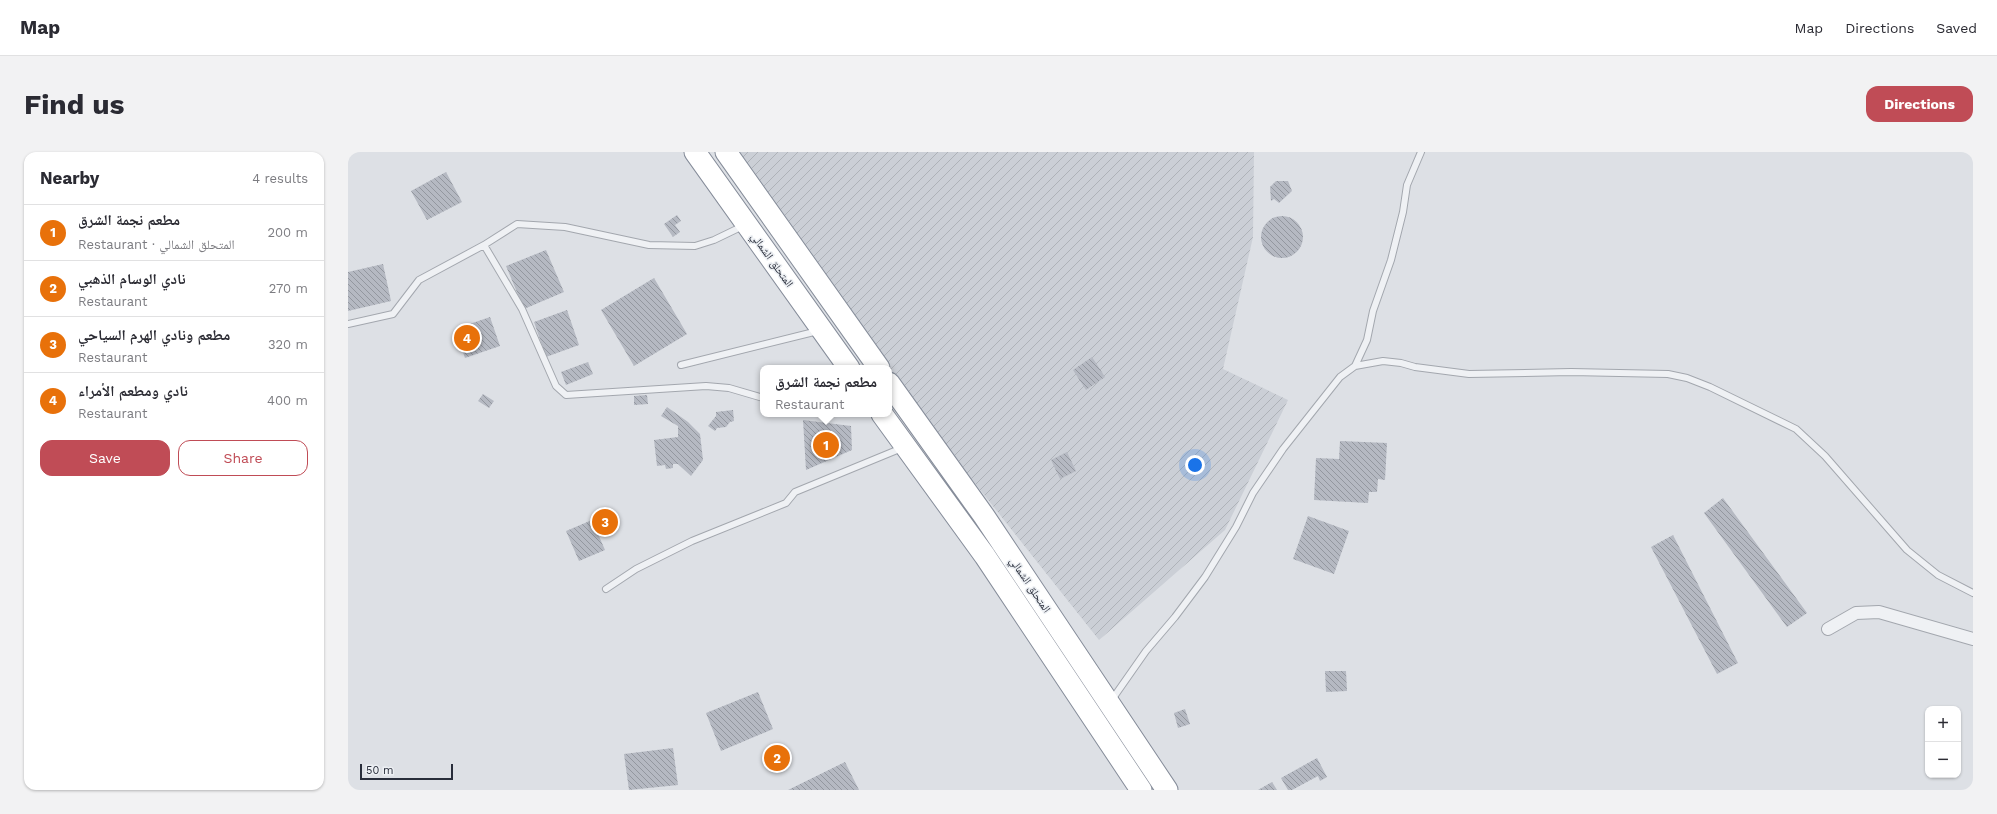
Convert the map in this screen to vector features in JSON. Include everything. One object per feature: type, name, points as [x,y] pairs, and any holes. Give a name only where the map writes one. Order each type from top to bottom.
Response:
[{"type":"highway","name":"المتحلق الشمالي","points":[[694,152],[847,365]]},
{"type":"highway","points":[[726,152],[877,365]]},
{"type":"highway","name":"المتحلق الشمالي","points":[[892,387],[984,516],[1166,790]]},
{"type":"highway","name":"المتحلق الشمالي","points":[[884,417],[985,556],[1141,790]]},
{"type":"street","points":[[1828,630],[1856,613],[1879,612],[1973,639]]},
{"type":"lane","points":[[1109,704],[1146,651],[1175,617],[1205,577],[1236,527],[1253,493],[1283,449],[1340,377],[1354,366],[1366,340],[1373,311],[1390,260],[1403,212],[1407,185],[1421,152]]},
{"type":"lane","points":[[348,324],[393,314],[419,280],[484,245],[517,224],[565,227],[649,245],[695,246],[714,240],[746,224]]},
{"type":"lane","points":[[484,245],[522,309],[556,386],[566,394],[706,386],[729,388],[760,397]]},
{"type":"lane","points":[[681,365],[822,330]]},
{"type":"lane","points":[[1354,366],[1383,362],[1401,362],[1415,367],[1469,374],[1571,372],[1668,374],[1688,378],[1717,390],[1796,429],[1825,456],[1907,550],[1922,564],[1938,575],[1973,593]]},
{"type":"lane","points":[[606,589],[636,569],[692,541],[786,503],[795,492],[905,446]]},
{"type":"shaded area","points":[[735,152],[1254,152],[1253,237],[1223,369],[1288,400],[1225,530],[1099,640],[951,453],[892,373],[892,365],[886,365]]},
{"type":"building","points":[[446,172],[462,202],[427,220],[411,191]]},
{"type":"building","points":[[1276,181],[1288,181],[1292,191],[1279,203],[1274,199],[1271,201],[1270,187]]},
{"type":"building","points":[[677,215],[681,221],[675,225],[680,232],[673,237],[664,224]]},
{"type":"building","points":[[1278,216],[1286,216],[1294,219],[1300,225],[1303,237],[1300,249],[1294,255],[1286,258],[1278,258],[1270,255],[1264,249],[1261,241],[1261,233],[1264,225],[1270,219]]},
{"type":"building","points":[[546,250],[564,292],[524,309],[506,266]]},
{"type":"building","points":[[383,264],[391,301],[348,311],[348,272]]},
{"type":"building","points":[[654,278],[687,334],[634,366],[601,310]]},
{"type":"building","points":[[567,310],[579,345],[546,357],[534,322]]},
{"type":"building","points":[[490,317],[500,346],[465,358],[455,329]]},
{"type":"building","points":[[1092,357],[1105,377],[1086,390],[1073,370]]},
{"type":"building","points":[[588,362],[593,374],[566,385],[561,372]]},
{"type":"building","points":[[483,394],[494,401],[489,408],[478,401]]},
{"type":"building","points":[[647,395],[648,404],[634,405],[634,396]]},
{"type":"building","points":[[667,407],[688,422],[700,434],[703,460],[691,476],[678,464],[673,464],[673,468],[666,469],[665,465],[657,466],[654,440],[678,437],[678,426],[661,416]]},
{"type":"building","points":[[733,410],[734,421],[730,422],[726,427],[717,428],[715,431],[708,426],[716,416],[716,412]]},
{"type":"building","points":[[803,420],[851,426],[852,450],[806,470]]},
{"type":"building","points":[[1340,441],[1387,443],[1385,480],[1378,479],[1377,492],[1369,492],[1368,503],[1314,500],[1316,458],[1339,459]]},
{"type":"building","points":[[1067,452],[1076,471],[1060,479],[1051,460]]},
{"type":"building","points":[[1723,498],[1807,613],[1787,627],[1704,513]]},
{"type":"building","points":[[1308,516],[1349,531],[1334,574],[1293,559]]},
{"type":"building","points":[[592,520],[605,550],[579,561],[566,531]]},
{"type":"building","points":[[1673,535],[1738,663],[1717,674],[1651,547]]},
{"type":"building","points":[[1325,671],[1346,671],[1347,691],[1326,692]]},
{"type":"building","points":[[758,692],[773,729],[721,751],[706,713]]},
{"type":"building","points":[[1185,709],[1190,724],[1178,728],[1174,713]]},
{"type":"building","points":[[673,748],[678,785],[629,790],[624,754]]},
{"type":"building","points":[[1317,758],[1327,777],[1320,781],[1318,776],[1292,790],[1288,790],[1281,778]]},
{"type":"building","points":[[845,762],[859,790],[788,790]]},
{"type":"building","points":[[1272,782],[1277,790],[1258,790]]},
{"type":"place","name":"نادي ومطعم الأمراء","points":[[467,338]]},
{"type":"place","name":"مطعم نجمة الشرق","points":[[826,445]]},
{"type":"place","name":"مطعم ونادي الهرم السياحي","points":[[605,522]]},
{"type":"place","name":"نادي الوسام الذهبي","points":[[777,758]]}]
